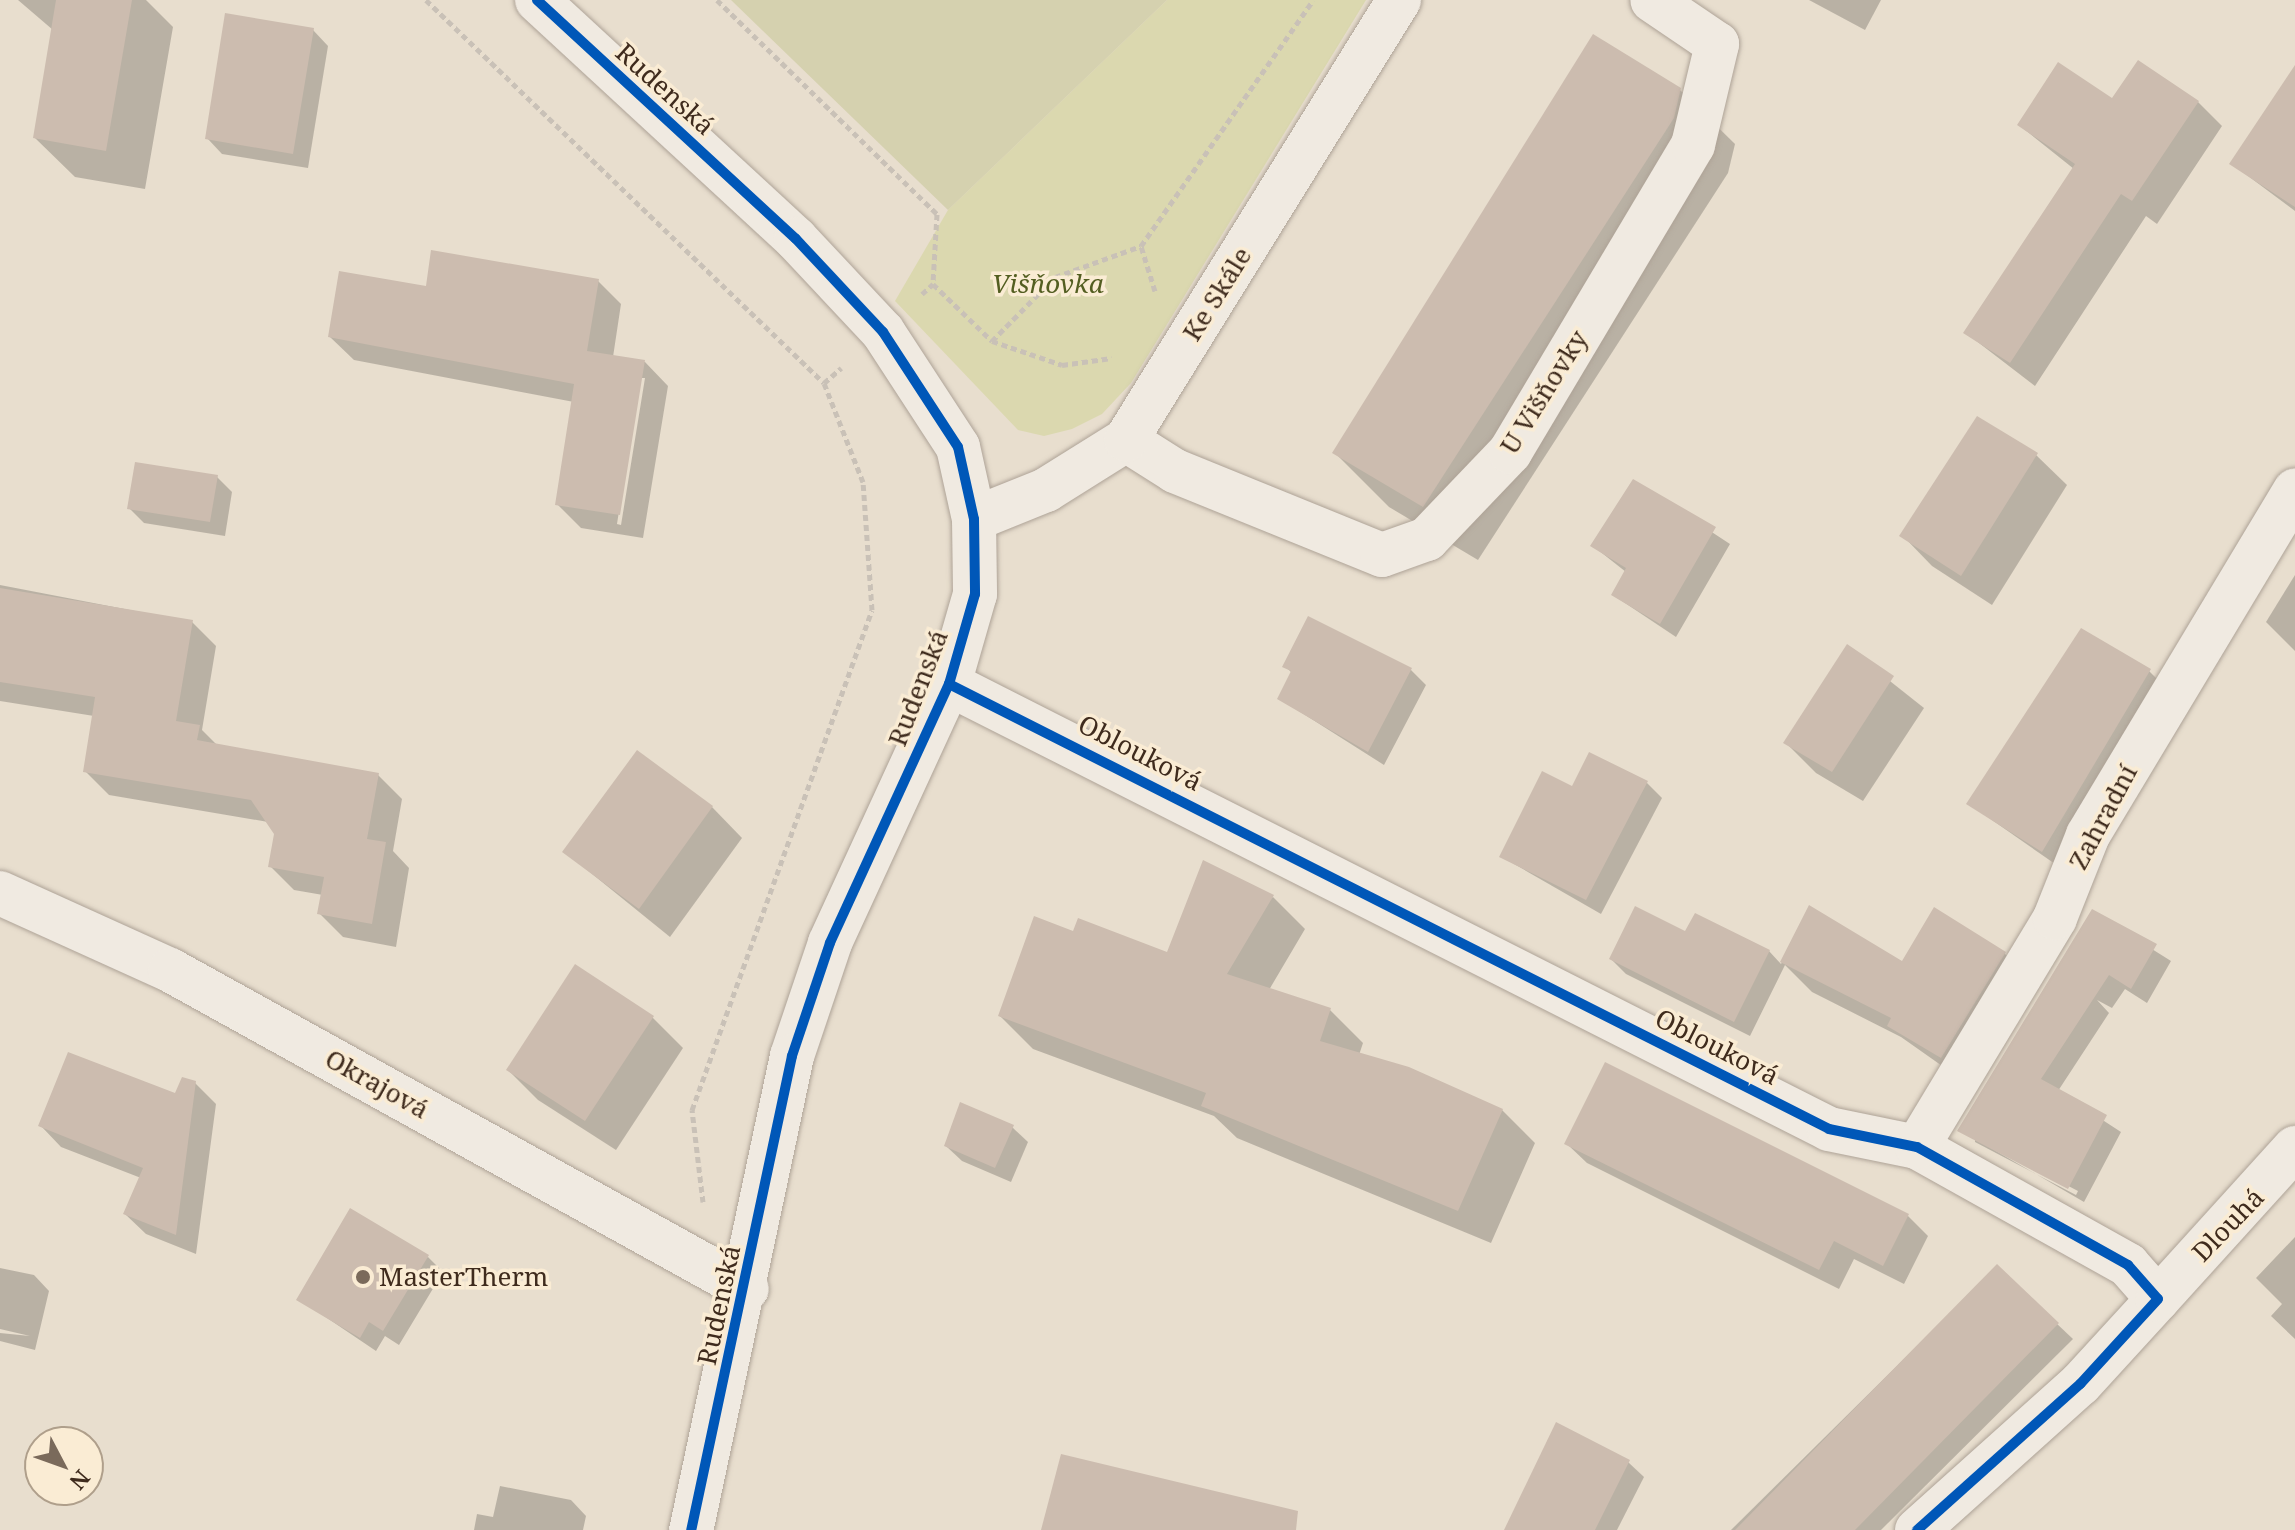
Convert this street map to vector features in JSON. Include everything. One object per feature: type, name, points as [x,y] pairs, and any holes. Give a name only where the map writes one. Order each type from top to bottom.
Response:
[{"type":"street","name":"Rudenská","points":[[537,0],[796,239],[883,332],[958,447],[974,519],[975,594],[949,684],[830,943],[801,1028],[729,1278],[691,1530]]},
{"type":"street","name":"Ke Skále","points":[[974,519],[1074,476],[1126,440],[1399,0]]},
{"type":"street","name":"U Višňovky","points":[[1126,440],[1175,471],[1382,555],[1427,539],[1510,452],[1693,145],[1717,44],[1652,0]]},
{"type":"street","name":"Zahradní","points":[[1917,1147],[2055,918],[2088,835],[2295,490]]},
{"type":"street","name":"Oblouková","points":[[949,684],[1829,1129],[1917,1147],[2128,1265],[2158,1299]]},
{"type":"street","name":"Okrajová","points":[[0,893],[170,970],[729,1278]]},
{"type":"street","name":"Dlouhá","points":[[2158,1299],[2295,1148]]},
{"type":"street","points":[[1917,1530],[2080,1384],[2158,1299]]},
{"type":"path","points":[[426,0],[824,383],[863,482],[872,610],[692,1110],[729,1278]]},
{"type":"path","points":[[717,0],[937,214],[933,284],[824,383]]},
{"type":"path","points":[[992,341],[1055,277],[1141,246],[1313,0]]},
{"type":"path","points":[[1141,246],[1157,294],[1151,308]]},
{"type":"path","points":[[933,284],[992,341],[1062,365],[1099,364],[1121,353]]},
{"type":"green space","name":"Višňovka","points":[[1167,0],[1366,0],[1131,383],[1102,414],[1072,429],[1044,436],[1018,430],[895,301],[948,210]]},
{"type":"shaded area","points":[[731,0],[1167,0],[948,210]]},
{"type":"building","points":[[56,0],[132,0],[106,151],[33,138]]},
{"type":"building","points":[[225,13],[314,28],[293,154],[205,139]]},
{"type":"building","points":[[1593,34],[1681,88],[1674,118],[1423,507],[1332,453]]},
{"type":"building","points":[[2138,60],[2199,101],[2132,201],[2121,194],[2010,363],[1963,333],[2075,164],[2017,125],[2058,62],[2112,98]]},
{"type":"building","points":[[2295,65],[2295,207],[2229,164]]},
{"type":"building","points":[[431,250],[599,279],[587,351],[645,360],[620,515],[555,505],[574,384],[328,337],[339,271],[426,286]]},
{"type":"building","points":[[1977,416],[2038,453],[1961,576],[1899,536]]},
{"type":"building","points":[[135,462],[218,475],[210,522],[127,509]]},
{"type":"building","points":[[1633,479],[1716,527],[1660,624],[1611,595],[1626,568],[1590,546]]},
{"type":"building","points":[[0,588],[193,620],[176,721],[200,725],[197,740],[379,773],[367,839],[386,842],[372,924],[317,914],[324,877],[268,867],[274,834],[251,800],[83,772],[95,697],[0,682]]},
{"type":"building","points":[[1308,616],[1412,668],[1368,752],[1277,699],[1291,671],[1282,667]]},
{"type":"building","points":[[2081,628],[2151,669],[2042,852],[1966,804]]},
{"type":"building","points":[[1847,644],[1894,676],[1832,772],[1783,743]]},
{"type":"building","points":[[637,750],[713,806],[639,909],[562,852]]},
{"type":"building","points":[[1589,752],[1648,781],[1586,900],[1499,857],[1542,771],[1572,786]]},
{"type":"building","points":[[1203,860],[1274,895],[1227,974],[1331,1008],[1320,1041],[1409,1067],[1503,1109],[1458,1211],[1201,1106],[1206,1093],[998,1016],[1034,916],[1073,931],[1078,918],[1167,952]]},
{"type":"building","points":[[1809,905],[1902,961],[1934,907],[2006,952],[1941,1058],[1887,1026],[1891,1018],[1780,962]]},
{"type":"building","points":[[1635,906],[1685,931],[1695,913],[1770,950],[1734,1022],[1609,959]]},
{"type":"building","points":[[2092,909],[2157,944],[2131,989],[2109,975],[2041,1079],[2107,1115],[2068,1189],[1957,1131]]},
{"type":"building","points":[[575,964],[654,1016],[585,1121],[506,1070]]},
{"type":"building","points":[[68,1052],[175,1093],[182,1077],[196,1081],[176,1235],[123,1214],[143,1168],[38,1126]]},
{"type":"building","points":[[1605,1062],[1909,1214],[1883,1266],[1834,1241],[1819,1270],[1564,1144]]},
{"type":"building","points":[[960,1102],[1014,1125],[995,1168],[944,1146]]},
{"type":"building","name":"MasterTherm","points":[[350,1208],[429,1255],[383,1331],[369,1322],[360,1338],[296,1300]]},
{"type":"building","points":[[1997,1264],[2059,1323],[1855,1530],[1735,1530]]},
{"type":"building","points":[[1556,1422],[1630,1460],[1595,1530],[1504,1530]]},
{"type":"building","points":[[1061,1454],[1298,1511],[1296,1530],[1041,1530]]},
{"type":"cycle path","points":[[537,0],[796,239],[883,332],[958,447],[974,519],[975,594],[949,684],[830,943],[792,1056],[691,1530]]},
{"type":"cycle path","points":[[949,684],[1829,1129],[1917,1147],[2128,1265],[2158,1299],[2080,1384],[1917,1530]]},
{"type":"place","name":"MasterTherm","points":[[363,1277]]}]
